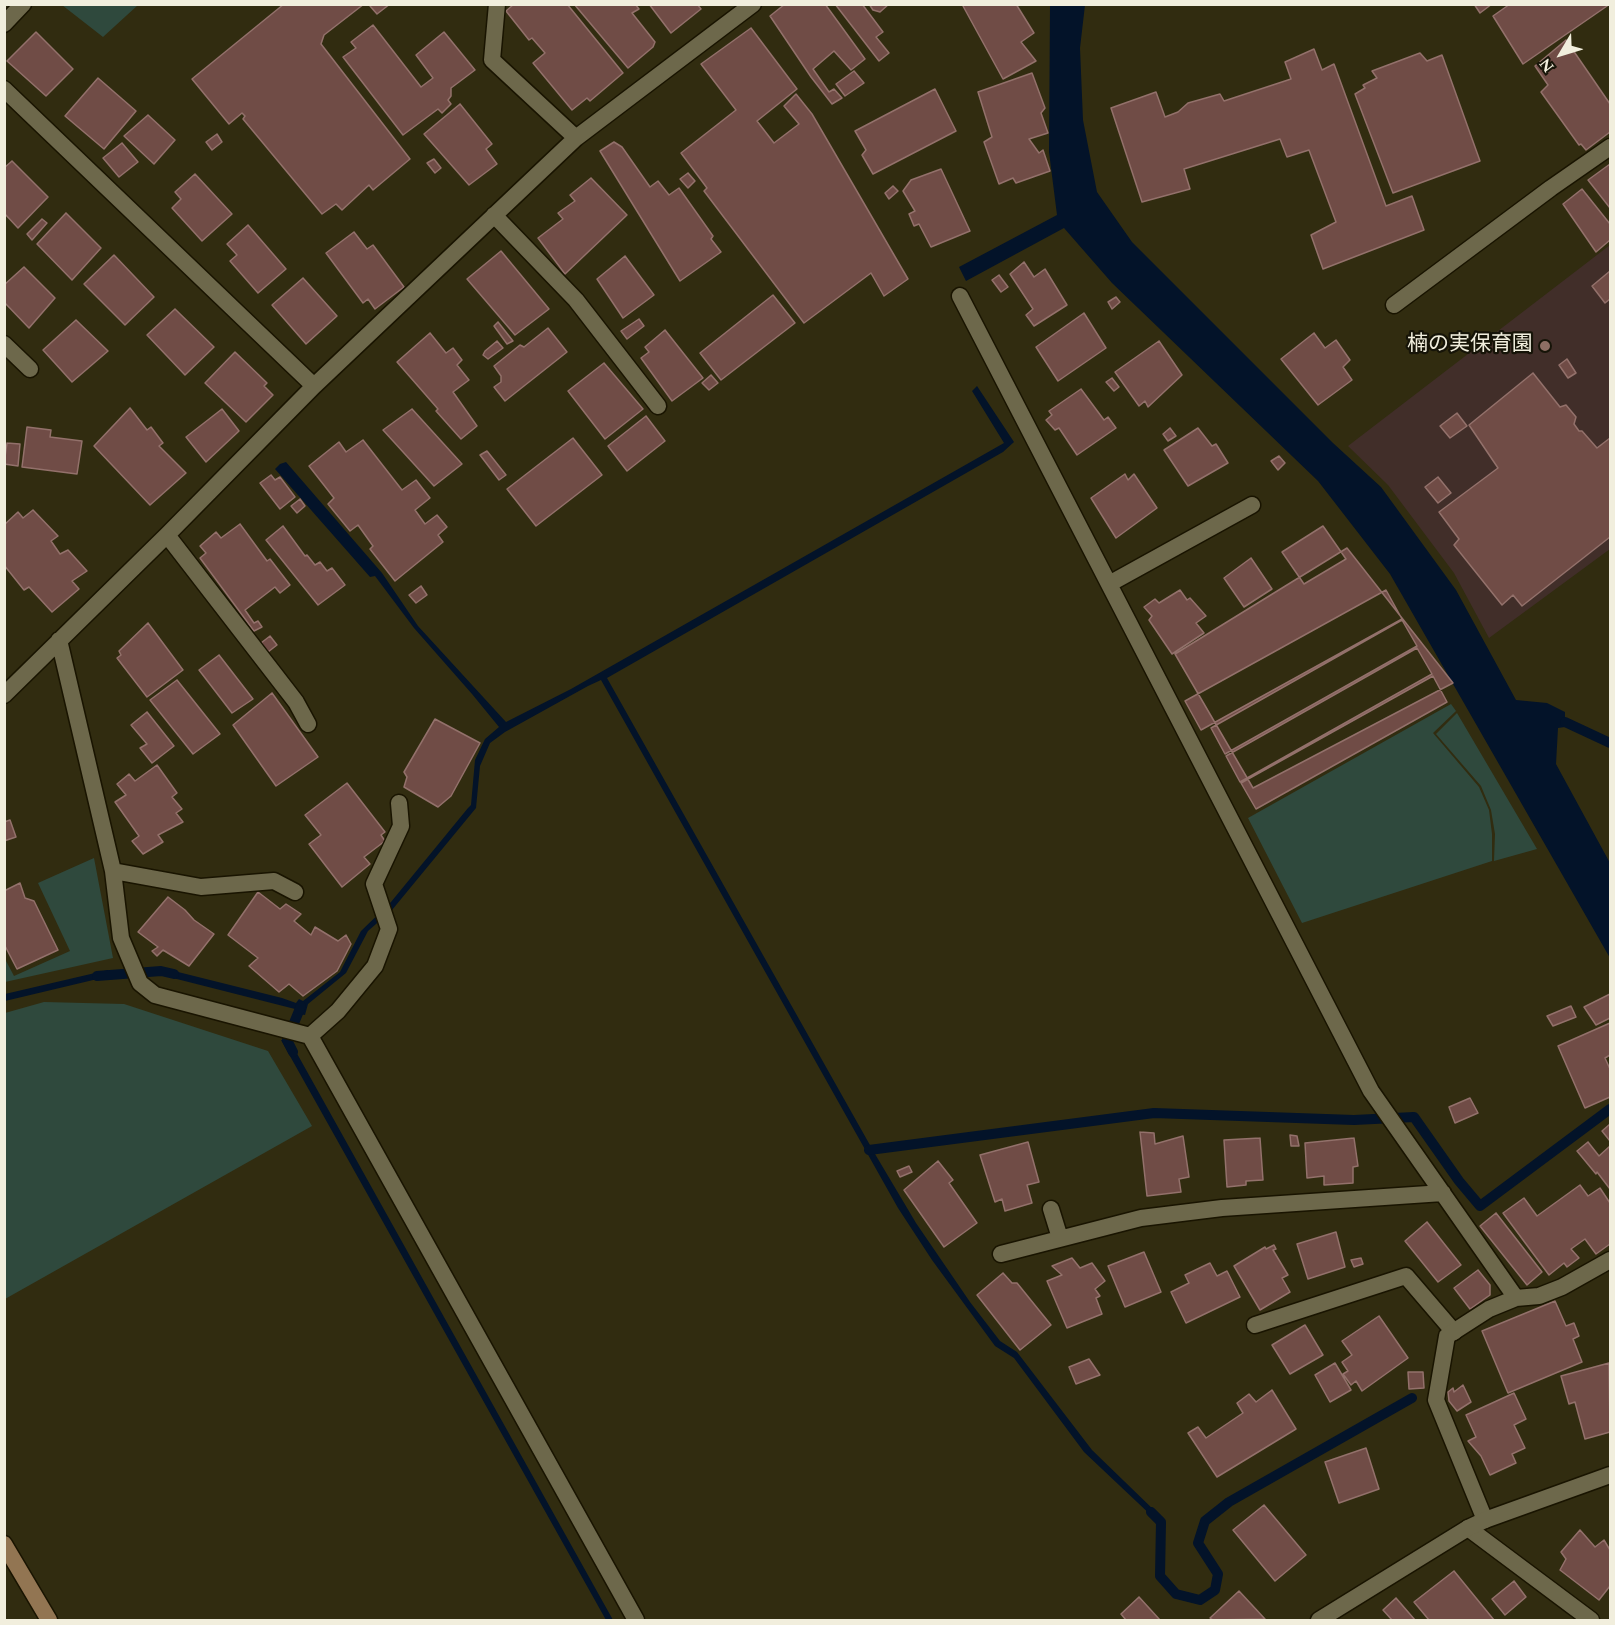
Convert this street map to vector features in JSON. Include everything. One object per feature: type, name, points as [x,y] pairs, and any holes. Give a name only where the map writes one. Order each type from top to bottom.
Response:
[{"type":"main road","points":[[4,1544],[49,1620]]},
{"type":"street","points":[[4,24],[23,4]]},
{"type":"street","points":[[497,4],[492,60],[576,138]]},
{"type":"street","points":[[4,695],[314,386],[576,138],[753,4]]},
{"type":"street","points":[[4,89],[314,386]]},
{"type":"street","points":[[1394,305],[1551,188],[1611,147]]},
{"type":"street","points":[[494,216],[576,300],[658,406]]},
{"type":"street","points":[[960,296],[1371,1091],[1516,1298]]},
{"type":"street","points":[[4,344],[30,369]]},
{"type":"street","points":[[1109,584],[1252,505]]},
{"type":"street","points":[[167,535],[296,702],[308,724]]},
{"type":"street","points":[[59,640],[113,871],[121,938],[140,983],[155,995],[310,1036],[636,1620]]},
{"type":"street","points":[[310,1036],[338,1011],[375,966],[389,929],[374,884],[401,826],[399,803]]},
{"type":"street","points":[[113,871],[201,887],[274,881],[295,892]]},
{"type":"street","points":[[1001,1254],[1141,1218],[1222,1208],[1443,1193]]},
{"type":"street","points":[[1051,1209],[1060,1238]]},
{"type":"street","points":[[1485,1520],[1436,1400],[1447,1336],[1489,1309],[1516,1298],[1539,1296],[1562,1287],[1611,1260]]},
{"type":"street","points":[[1255,1325],[1406,1276],[1454,1332]]},
{"type":"street","points":[[1319,1620],[1468,1528],[1611,1475]]},
{"type":"street","points":[[1468,1528],[1591,1620]]},
{"type":"shaded area","name":"楠の実保育園","points":[[1610,245],[1610,549],[1489,638],[1454,573],[1388,485],[1348,446]]},
{"type":"green space","points":[[62,5],[138,5],[103,37]]},
{"type":"green space","points":[[1451,704],[1456,711],[1433,733],[1479,787],[1489,810],[1492,861],[1302,923],[1248,818]]},
{"type":"green space","points":[[1457,713],[1537,849],[1494,861],[1495,834],[1491,810],[1481,786],[1436,734]]},
{"type":"green space","points":[[94,858],[113,958],[5,982],[5,959],[14,976],[70,951],[38,883]]},
{"type":"green space","points":[[44,1002],[124,1004],[268,1051],[312,1126],[5,1299],[5,1013]]},
{"type":"water","points":[[1050,5],[1085,5],[1080,48],[1083,120],[1097,192],[1132,242],[1333,443],[1381,487],[1456,590],[1516,700],[1547,703],[1565,712],[1565,727],[1558,728],[1556,764],[1610,863],[1610,958],[1390,574],[1318,481],[1112,283],[1064,228],[966,281],[959,267],[1057,215],[1049,152]]},
{"type":"water","points":[[977,386],[1014,442],[1003,452],[607,678],[916,1223],[970,1302],[1000,1341],[1017,1352],[1092,1450],[1156,1512],[1161,1522],[1155,1519],[1084,1452],[1014,1358],[995,1346],[932,1260],[898,1208],[601,680],[505,732],[490,743],[480,766],[476,808],[392,910],[368,931],[346,973],[308,1004],[305,1015],[294,1013],[295,1009],[161,975],[162,968],[296,1003],[299,999],[303,1001],[340,972],[361,931],[391,902],[471,805],[475,760],[485,739],[499,727],[414,628],[375,576],[370,577],[275,469],[280,464],[286,462],[382,573],[418,626],[506,722],[571,689],[1004,443],[972,391]]},
{"type":"water","points":[[108,970],[110,976],[5,1001],[5,994]]},
{"type":"water","points":[[281,1040],[290,1041],[613,1620],[606,1620]]},
{"type":"building","points":[[284,4],[364,4],[324,35],[321,44],[410,159],[373,190],[369,185],[342,210],[336,204],[322,214],[243,119],[245,116],[242,113],[229,124],[192,79]]},
{"type":"building","points":[[390,4],[377,14],[370,6]]},
{"type":"building","points":[[514,4],[567,4],[623,73],[590,101],[587,98],[572,110],[533,63],[545,53],[532,38],[529,40],[506,11]]},
{"type":"building","points":[[574,4],[635,4],[639,9],[632,13],[655,42],[653,47],[628,68]]},
{"type":"building","points":[[649,4],[697,4],[701,9],[671,33]]},
{"type":"building","points":[[785,4],[825,4],[865,59],[851,70],[834,51],[813,69],[829,92],[834,89],[842,98],[832,104],[770,16]]},
{"type":"building","points":[[835,4],[862,4],[883,32],[876,37],[889,53],[879,61]]},
{"type":"building","points":[[869,4],[889,4],[880,12],[873,10]]},
{"type":"building","points":[[965,4],[1016,4],[1034,33],[1021,42],[1036,61],[1003,79],[963,6]]},
{"type":"building","points":[[1474,4],[1492,4],[1480,13]]},
{"type":"building","points":[[1510,4],[1610,4],[1523,64],[1493,16]]},
{"type":"building","points":[[373,25],[421,87],[433,78],[416,55],[444,32],[475,70],[451,88],[451,96],[448,100],[451,104],[442,113],[438,109],[403,135],[343,57],[356,48],[351,42]]},
{"type":"building","points":[[751,28],[797,89],[757,121],[774,143],[799,124],[784,106],[796,94],[812,114],[908,279],[884,296],[871,273],[804,323],[704,191],[707,188],[681,153],[736,110],[701,64]]},
{"type":"building","points":[[36,32],[73,69],[46,96],[7,61]]},
{"type":"building","points":[[1566,40],[1610,104],[1610,132],[1586,150],[1581,144],[1579,145],[1541,92],[1548,85],[1535,66]]},
{"type":"building","points":[[1314,49],[1322,70],[1334,64],[1386,206],[1412,196],[1424,230],[1323,269],[1311,235],[1336,222],[1309,150],[1287,157],[1280,139],[1184,169],[1190,189],[1142,202],[1111,108],[1156,92],[1165,117],[1178,112],[1188,103],[1220,94],[1224,101],[1291,79],[1285,62]]},
{"type":"building","points":[[1420,53],[1427,61],[1442,55],[1480,161],[1393,193],[1355,94],[1365,88],[1363,85],[1377,78],[1372,71]]},
{"type":"building","points":[[854,71],[864,83],[845,96],[836,84]]},
{"type":"building","points":[[1032,73],[1045,108],[1041,113],[1048,133],[1029,139],[1039,153],[1043,150],[1050,171],[1016,183],[1013,178],[999,184],[984,142],[992,137],[978,92]]},
{"type":"building","points":[[98,78],[136,111],[104,149],[65,116]]},
{"type":"building","points":[[935,89],[956,131],[873,174],[862,155],[866,150],[855,131]]},
{"type":"building","points":[[460,104],[492,144],[486,149],[497,164],[469,185],[424,134]]},
{"type":"building","points":[[148,115],[175,140],[154,164],[124,136]]},
{"type":"building","points":[[217,134],[222,142],[212,150],[206,142]]},
{"type":"building","points":[[614,142],[622,147],[650,187],[658,181],[669,195],[679,188],[713,236],[711,239],[721,252],[680,281],[600,151]]},
{"type":"building","points":[[122,143],[138,162],[119,177],[103,158]]},
{"type":"building","points":[[434,159],[441,168],[435,173],[427,163]]},
{"type":"building","points":[[12,161],[48,197],[18,228],[4,213],[4,168]]},
{"type":"building","points":[[1610,164],[1610,208],[1588,180]]},
{"type":"building","points":[[941,169],[970,231],[931,247],[919,224],[914,226],[909,214],[915,211],[903,191],[911,180]]},
{"type":"building","points":[[688,173],[695,181],[688,188],[680,179]]},
{"type":"building","points":[[195,174],[232,214],[202,241],[172,208],[181,199],[175,192]]},
{"type":"building","points":[[591,178],[627,215],[565,274],[538,238],[563,219],[558,213],[575,201],[570,195]]},
{"type":"building","points":[[893,186],[898,191],[889,199],[885,193]]},
{"type":"building","points":[[1582,189],[1610,224],[1610,240],[1596,252],[1563,204]]},
{"type":"building","points":[[66,213],[101,248],[72,280],[37,244]]},
{"type":"building","points":[[42,219],[47,223],[32,240],[27,234]]},
{"type":"building","points":[[248,225],[286,269],[258,293],[230,261],[237,255],[227,244]]},
{"type":"building","points":[[354,232],[367,249],[373,245],[404,287],[375,309],[368,299],[363,303],[326,253]]},
{"type":"building","points":[[501,251],[549,309],[515,335],[467,279]]},
{"type":"building","points":[[114,255],[154,297],[125,325],[84,284]]},
{"type":"building","points":[[625,256],[654,295],[623,318],[597,279]]},
{"type":"building","points":[[1024,262],[1034,277],[1045,269],[1067,305],[1034,326],[1026,315],[1033,309],[1010,274]]},
{"type":"building","points":[[24,267],[55,298],[29,328],[4,302],[4,285]]},
{"type":"building","points":[[1610,271],[1610,299],[1605,303],[1592,286]]},
{"type":"building","points":[[999,275],[1008,287],[1001,292],[992,280]]},
{"type":"building","points":[[303,278],[337,316],[306,344],[272,305]]},
{"type":"building","points":[[773,295],[795,323],[721,380],[700,353]]},
{"type":"building","points":[[1116,297],[1120,302],[1112,309],[1108,302]]},
{"type":"building","points":[[175,309],[214,347],[185,375],[147,335]]},
{"type":"building","points":[[1084,313],[1106,348],[1058,381],[1036,347]]},
{"type":"building","points":[[639,319],[644,326],[627,339],[621,331]]},
{"type":"building","points":[[76,320],[108,351],[72,382],[43,350]]},
{"type":"building","points":[[498,322],[513,341],[507,344],[494,326]]},
{"type":"building","points":[[548,328],[567,352],[505,401],[494,387],[501,382],[501,376],[494,366],[520,345],[524,347]]},
{"type":"building","points":[[665,330],[703,378],[672,401],[641,358],[649,352],[645,347]]},
{"type":"building","points":[[430,333],[446,353],[453,348],[462,360],[457,365],[469,380],[453,392],[477,426],[461,439],[397,362]]},
{"type":"building","points":[[1314,333],[1325,348],[1336,340],[1350,360],[1343,367],[1352,380],[1318,405],[1281,359]]},
{"type":"building","points":[[497,341],[503,348],[488,359],[483,355],[485,351]]},
{"type":"building","points":[[1159,341],[1182,375],[1148,407],[1145,401],[1139,406],[1115,372]]},
{"type":"building","points":[[235,352],[267,383],[264,386],[273,395],[246,422],[205,383]]},
{"type":"building","points":[[1567,359],[1576,373],[1568,378],[1559,365]]},
{"type":"building","points":[[604,363],[643,409],[605,439],[568,391]]},
{"type":"building","points":[[1533,373],[1560,407],[1566,405],[1576,417],[1574,424],[1579,431],[1582,431],[1597,448],[1610,438],[1610,537],[1522,606],[1513,595],[1502,605],[1454,545],[1459,539],[1439,512],[1498,468],[1469,425]]},
{"type":"building","points":[[711,375],[718,383],[709,390],[702,383]]},
{"type":"building","points":[[1112,378],[1119,387],[1114,391],[1106,382]]},
{"type":"building","points":[[1081,389],[1104,420],[1108,417],[1116,428],[1077,455],[1059,428],[1055,430],[1046,420],[1052,415],[1049,411]]},
{"type":"building","points":[[130,408],[147,430],[151,427],[163,443],[159,446],[186,473],[150,505],[94,446]]},
{"type":"building","points":[[222,409],[239,431],[206,462],[186,437]]},
{"type":"building","points":[[412,409],[462,464],[434,486],[383,430]]},
{"type":"building","points":[[1457,413],[1467,426],[1450,438],[1440,426]]},
{"type":"building","points":[[646,416],[665,441],[627,471],[608,446]]},
{"type":"building","points":[[27,427],[51,430],[50,437],[82,441],[77,474],[22,467]]},
{"type":"building","points":[[1170,428],[1176,436],[1168,441],[1163,434]]},
{"type":"building","points":[[1198,428],[1212,446],[1216,444],[1228,463],[1188,486],[1164,450]]},
{"type":"building","points":[[573,438],[602,475],[536,526],[507,489]]},
{"type":"building","points":[[363,440],[402,490],[416,480],[430,498],[415,510],[425,524],[437,515],[447,527],[438,535],[443,542],[395,581],[370,549],[373,546],[358,525],[350,531],[328,504],[334,498],[309,466],[339,442],[346,452]]},
{"type":"building","points":[[7,443],[20,444],[18,466],[4,464]]},
{"type":"building","points":[[487,451],[506,475],[499,480],[480,455]]},
{"type":"building","points":[[1279,456],[1285,463],[1278,470],[1271,461]]},
{"type":"building","points":[[1125,474],[1128,480],[1134,474],[1157,508],[1116,538],[1091,498]]},
{"type":"building","points":[[271,475],[275,480],[280,477],[295,497],[280,509],[260,483]]},
{"type":"building","points":[[1438,477],[1451,493],[1438,503],[1425,487]]},
{"type":"building","points":[[300,499],[305,506],[297,513],[291,506]]},
{"type":"building","points":[[33,510],[58,536],[51,541],[60,554],[68,550],[87,571],[72,581],[79,589],[52,612],[29,587],[24,590],[4,565],[4,525],[18,512],[23,518]]},
{"type":"building","points":[[240,524],[267,561],[270,559],[290,585],[280,593],[275,587],[245,610],[254,623],[258,621],[262,627],[254,631],[200,558],[206,553],[200,546],[216,532],[221,538]]},
{"type":"building","points":[[283,526],[305,556],[307,555],[315,565],[320,562],[327,571],[332,568],[345,585],[318,605],[266,540]]},
{"type":"building","points":[[1323,526],[1346,559],[1304,584],[1282,552]]},
{"type":"building","points":[[1347,548],[1453,683],[1253,788],[1175,654]]},
{"type":"building","points":[[1251,558],[1272,589],[1244,607],[1224,578]]},
{"type":"building","points":[[421,586],[427,595],[416,603],[409,595]]},
{"type":"building","points":[[1180,590],[1187,600],[1190,598],[1206,616],[1196,623],[1204,633],[1172,654],[1149,620],[1152,616],[1144,607],[1155,599],[1159,603]]},
{"type":"building","points":[[1386,590],[1402,619],[1201,730],[1185,701]]},
{"type":"building","points":[[1402,620],[1417,646],[1225,754],[1211,728]]},
{"type":"building","points":[[148,623],[183,670],[147,697],[117,658],[121,655],[119,651]]},
{"type":"building","points":[[270,636],[277,645],[268,652],[261,643]]},
{"type":"building","points":[[1417,648],[1432,674],[1240,782],[1226,756]]},
{"type":"building","points":[[219,655],[253,699],[232,713],[199,670]]},
{"type":"building","points":[[1433,676],[1447,702],[1256,809],[1241,783]]},
{"type":"building","points":[[177,680],[220,734],[193,754],[150,700]]},
{"type":"building","points":[[272,693],[318,757],[276,786],[233,725]]},
{"type":"building","points":[[147,712],[174,746],[152,763],[140,748],[147,744],[131,725]]},
{"type":"building","points":[[435,719],[480,743],[451,796],[438,807],[404,787],[407,777],[404,772]]},
{"type":"building","points":[[157,765],[177,793],[172,797],[182,809],[176,813],[183,822],[158,835],[163,842],[143,854],[132,841],[139,836],[115,802],[126,795],[117,784],[129,774],[135,781]]},
{"type":"building","points":[[347,783],[385,832],[381,835],[385,841],[364,857],[370,864],[342,887],[309,844],[321,835],[305,815]]},
{"type":"building","points":[[10,820],[16,837],[4,841],[4,822]]},
{"type":"building","points":[[20,883],[25,898],[34,901],[58,950],[17,969],[4,944],[4,891]]},
{"type":"building","points":[[258,892],[280,909],[286,904],[301,914],[294,921],[311,935],[315,927],[338,941],[346,935],[351,944],[337,971],[303,996],[289,984],[279,992],[249,966],[258,958],[228,935]]},
{"type":"building","points":[[168,897],[214,934],[189,966],[163,950],[157,956],[152,951],[158,947],[138,932]]},
{"type":"building","points":[[1610,994],[1610,1018],[1596,1025],[1584,1007]]},
{"type":"building","points":[[1571,1006],[1576,1017],[1553,1026],[1547,1016]]},
{"type":"building","points":[[1610,1023],[1610,1055],[1605,1058],[1610,1069],[1610,1097],[1585,1108],[1558,1046]]},
{"type":"building","points":[[1470,1098],[1478,1113],[1455,1123],[1449,1107]]},
{"type":"building","points":[[1610,1124],[1610,1141],[1602,1131]]},
{"type":"building","points":[[1140,1132],[1154,1133],[1155,1144],[1183,1136],[1189,1177],[1179,1179],[1181,1192],[1147,1196]]},
{"type":"building","points":[[1290,1135],[1297,1136],[1299,1146],[1291,1146]]},
{"type":"building","points":[[1260,1138],[1263,1180],[1246,1181],[1246,1185],[1227,1187],[1224,1140]]},
{"type":"building","points":[[1354,1138],[1358,1166],[1353,1167],[1353,1183],[1324,1185],[1324,1176],[1307,1178],[1305,1143]]},
{"type":"building","points":[[1028,1142],[1039,1182],[1027,1185],[1032,1203],[1005,1211],[1002,1199],[995,1202],[980,1155]]},
{"type":"building","points":[[1588,1142],[1599,1156],[1610,1146],[1610,1189],[1577,1151]]},
{"type":"building","points":[[938,1161],[953,1180],[949,1183],[977,1223],[944,1247],[904,1190]]},
{"type":"building","points":[[909,1166],[912,1172],[900,1177],[897,1171]]},
{"type":"building","points":[[1580,1185],[1588,1196],[1600,1188],[1610,1203],[1610,1244],[1596,1254],[1585,1239],[1571,1249],[1579,1258],[1567,1267],[1564,1263],[1549,1275],[1503,1213],[1524,1198],[1537,1216]]},
{"type":"building","points":[[1496,1213],[1542,1272],[1527,1285],[1480,1226]]},
{"type":"building","points":[[1427,1222],[1461,1265],[1438,1282],[1405,1241]]},
{"type":"building","points":[[1336,1232],[1345,1267],[1308,1279],[1297,1244]]},
{"type":"building","points":[[1274,1245],[1276,1249],[1273,1250],[1288,1275],[1282,1278],[1290,1292],[1260,1310],[1234,1266],[1265,1247],[1266,1249]]},
{"type":"building","points":[[1144,1252],[1161,1292],[1125,1307],[1108,1266]]},
{"type":"building","points":[[1072,1258],[1080,1268],[1092,1263],[1105,1281],[1095,1289],[1100,1296],[1096,1298],[1102,1314],[1067,1328],[1047,1281],[1062,1275],[1052,1266]]},
{"type":"building","points":[[1361,1258],[1363,1264],[1354,1267],[1351,1260]]},
{"type":"building","points":[[1210,1263],[1217,1276],[1227,1271],[1240,1297],[1186,1323],[1171,1292],[1189,1283],[1185,1275]]},
{"type":"building","points":[[1478,1270],[1490,1285],[1490,1295],[1470,1309],[1454,1288]]},
{"type":"building","points":[[1003,1273],[1012,1283],[1017,1283],[1051,1325],[1020,1350],[977,1295]]},
{"type":"building","points":[[1555,1301],[1566,1326],[1574,1323],[1579,1336],[1573,1339],[1582,1362],[1508,1393],[1482,1331]]},
{"type":"building","points":[[1379,1316],[1408,1358],[1362,1391],[1356,1381],[1351,1385],[1343,1374],[1348,1371],[1342,1362],[1352,1355],[1342,1341]]},
{"type":"building","points":[[1305,1325],[1323,1355],[1290,1374],[1272,1345]]},
{"type":"building","points":[[1089,1359],[1100,1375],[1076,1384],[1069,1367]]},
{"type":"building","points":[[1335,1363],[1351,1390],[1330,1402],[1315,1375]]},
{"type":"building","points":[[1609,1363],[1610,1432],[1585,1439],[1575,1402],[1569,1404],[1561,1376]]},
{"type":"building","points":[[1408,1372],[1423,1372],[1424,1388],[1409,1389]]},
{"type":"building","points":[[1463,1385],[1471,1402],[1457,1411],[1449,1401],[1448,1392],[1453,1388],[1454,1392]]},
{"type":"building","points":[[1272,1390],[1296,1429],[1217,1477],[1188,1433],[1198,1427],[1206,1438],[1243,1413],[1237,1403],[1249,1394],[1256,1402]]},
{"type":"building","points":[[1514,1393],[1526,1419],[1514,1425],[1525,1448],[1512,1454],[1516,1463],[1490,1475],[1481,1456],[1468,1441],[1476,1437],[1466,1415]]},
{"type":"building","points":[[1366,1448],[1379,1489],[1339,1503],[1325,1462]]},
{"type":"building","points":[[1264,1505],[1306,1555],[1275,1581],[1233,1530]]},
{"type":"building","points":[[1580,1530],[1595,1547],[1604,1540],[1610,1550],[1610,1586],[1599,1600],[1560,1570],[1566,1559],[1561,1552]]},
{"type":"building","points":[[1454,1571],[1494,1620],[1429,1620],[1414,1602]]},
{"type":"building","points":[[1514,1581],[1526,1597],[1505,1615],[1492,1599]]},
{"type":"building","points":[[1239,1591],[1265,1619],[1213,1620],[1210,1618]]},
{"type":"building","points":[[1139,1597],[1160,1620],[1126,1620],[1121,1614]]},
{"type":"building","points":[[1396,1598],[1415,1620],[1392,1620],[1383,1610]]},
{"type":"waterway","points":[[1565,722],[1610,743]]},
{"type":"waterway","points":[[97,976],[161,971],[174,974]]},
{"type":"waterway","points":[[293,1052],[287,1040],[301,1006]]},
{"type":"waterway","points":[[869,1150],[1154,1113],[1354,1120],[1414,1117],[1459,1181],[1480,1206],[1610,1109]]},
{"type":"waterway","points":[[1151,1512],[1161,1522],[1160,1576],[1176,1594],[1200,1600],[1215,1590],[1218,1574],[1198,1543],[1205,1521],[1229,1502],[1412,1398]]},
{"type":"place","name":"楠の実保育園","points":[[1545,346]]}]
